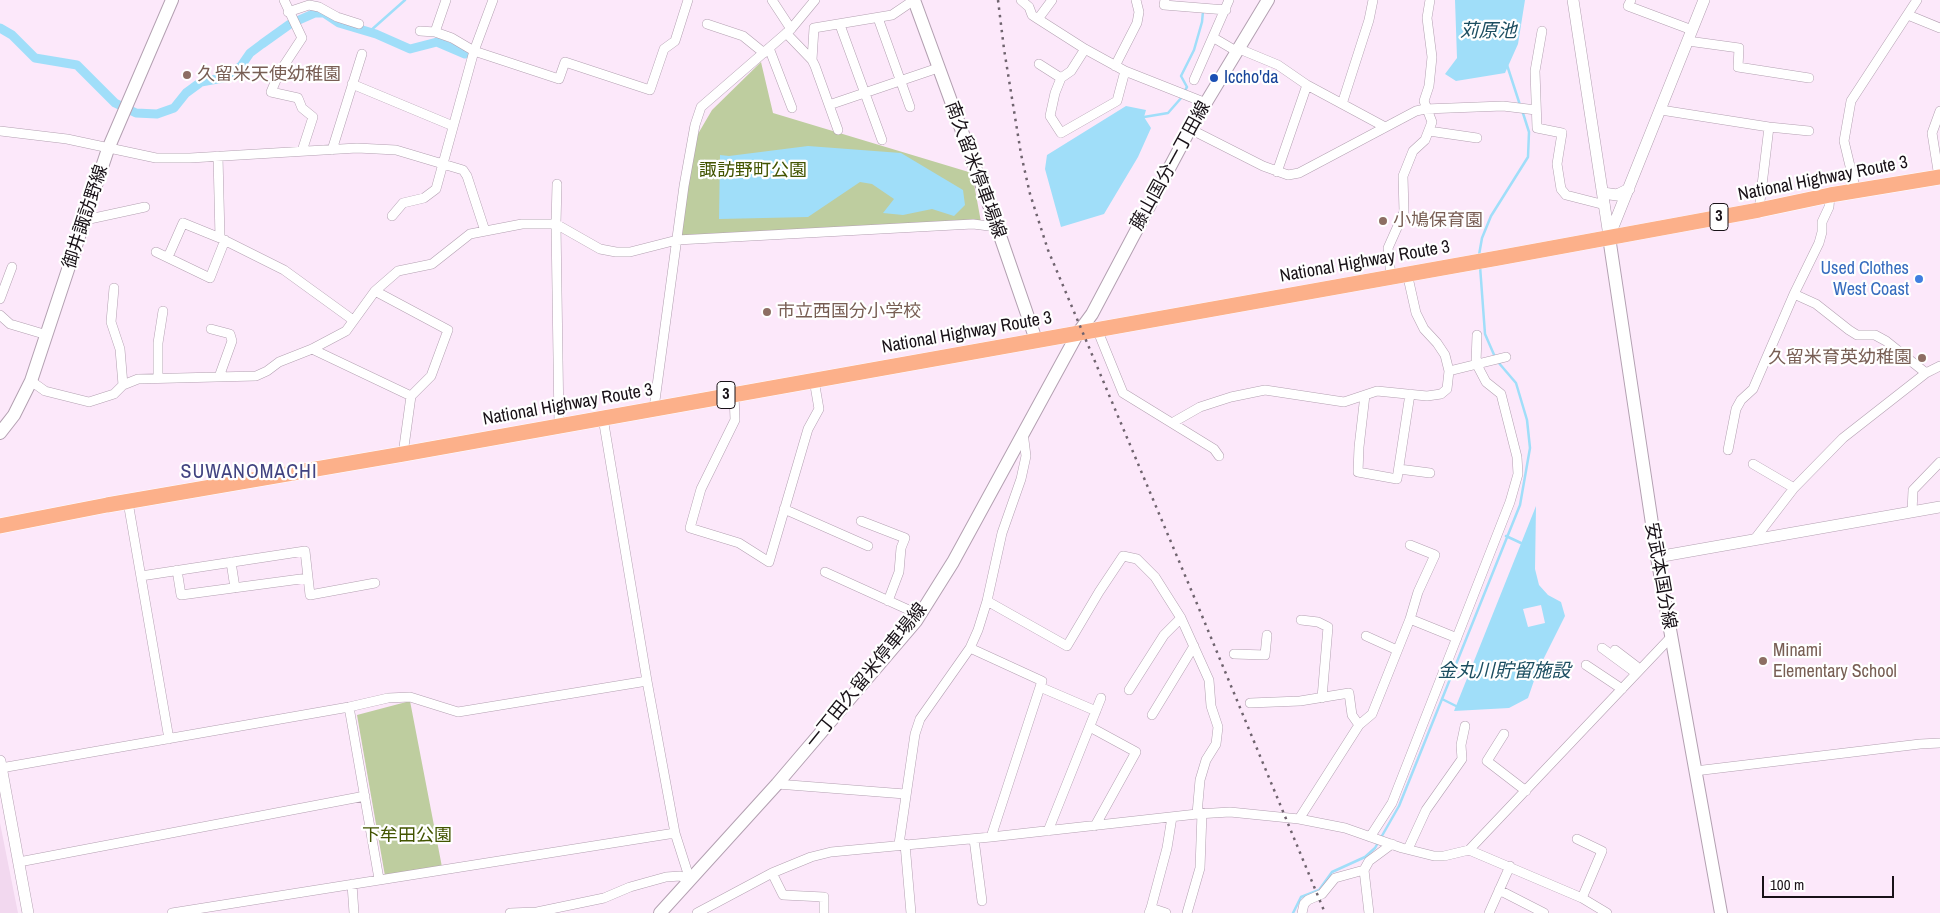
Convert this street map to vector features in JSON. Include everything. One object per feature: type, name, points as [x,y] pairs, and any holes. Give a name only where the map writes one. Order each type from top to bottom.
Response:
[{"type":"highway","name":"National Highway Route 3","points":[[0,526],[1498,258],[1759,210],[1830,195],[1940,177]]},
{"type":"main road","name":"御井諏訪野線","points":[[0,433],[14,415],[31,381],[108,149],[172,0]]},
{"type":"main road","name":"南久留米停車場線","points":[[914,0],[1036,340]]},
{"type":"main road","name":"藤山国分一丁田線","points":[[1078,333],[1092,314],[1190,129],[1268,0]]},
{"type":"main road","name":"安武本国分線","points":[[1610,237],[1657,557],[1721,913]]},
{"type":"main road","name":"一丁田久留米停車場線","points":[[660,913],[777,784],[920,615],[953,562],[1078,333]]},
{"type":"street","points":[[284,0],[288,12],[302,38],[279,73],[271,92],[298,98],[302,108],[313,117],[302,151]]},
{"type":"street","points":[[435,32],[446,0]]},
{"type":"street","points":[[392,216],[403,203],[424,198],[436,189],[474,51],[493,0]]},
{"type":"street","points":[[420,31],[435,32],[452,38],[474,51],[559,79],[566,62],[650,90],[664,49],[674,41],[688,0]]},
{"type":"street","points":[[772,0],[788,31],[812,60],[838,130]]},
{"type":"street","points":[[654,408],[689,154],[701,107],[788,31],[815,0]]},
{"type":"street","points":[[812,60],[814,28],[892,15],[914,0]]},
{"type":"street","points":[[1021,0],[1029,7],[1032,15],[1115,66],[1206,103]]},
{"type":"street","points":[[1038,19],[1052,0]]},
{"type":"street","points":[[1115,66],[1137,23],[1139,12],[1136,0]]},
{"type":"street","points":[[1165,0],[1164,5],[1201,4],[1226,10]]},
{"type":"street","points":[[1194,80],[1230,0]]},
{"type":"street","points":[[1342,104],[1369,20],[1373,0]]},
{"type":"street","points":[[1391,276],[1388,248],[1404,212],[1404,176],[1413,151],[1425,140],[1432,122],[1425,109],[1424,102],[1429,86],[1432,56],[1427,18],[1430,0]]},
{"type":"street","points":[[1573,0],[1610,237]]},
{"type":"street","points":[[1631,0],[1628,6],[1690,35],[1739,48],[1738,67],[1809,78]]},
{"type":"street","points":[[1610,237],[1704,0]]},
{"type":"street","points":[[1856,191],[1844,141],[1851,101],[1918,0]]},
{"type":"street","points":[[288,12],[309,5],[319,7],[337,17],[358,24]]},
{"type":"street","points":[[1908,15],[1940,28]]},
{"type":"street","points":[[878,18],[910,107]]},
{"type":"street","points":[[707,24],[743,36],[766,50],[792,108]]},
{"type":"street","points":[[840,25],[882,140]]},
{"type":"street","points":[[1542,31],[1535,71],[1537,128],[1562,132],[1557,164],[1561,189],[1566,195],[1604,199],[1629,189]]},
{"type":"street","points":[[1214,38],[1237,50],[1278,65],[1307,85],[1385,127]]},
{"type":"street","points":[[1085,49],[1071,71],[1061,78],[1055,93],[1050,116],[1061,133],[1117,100],[1125,71]]},
{"type":"street","points":[[332,150],[362,54]]},
{"type":"street","points":[[1039,64],[1061,78]]},
{"type":"street","points":[[829,105],[938,68]]},
{"type":"street","points":[[352,84],[452,126]]},
{"type":"street","points":[[1276,172],[1307,85]]},
{"type":"street","points":[[1190,129],[1276,172],[1288,175],[1299,173],[1416,111],[1502,106],[1536,110]]},
{"type":"street","points":[[1661,110],[1770,127],[1809,131]]},
{"type":"street","points":[[1940,111],[1932,133],[1940,177]]},
{"type":"street","points":[[1759,210],[1770,127]]},
{"type":"street","points":[[0,131],[67,139],[156,158],[357,148],[396,150],[463,170],[467,176],[485,231]]},
{"type":"street","points":[[1430,131],[1477,138]]},
{"type":"street","points":[[156,252],[210,278],[222,239],[218,156]]},
{"type":"street","points":[[557,184],[559,425]]},
{"type":"street","points":[[1728,450],[1736,409],[1741,400],[1753,389],[1794,294],[1819,243],[1822,222],[1830,195]]},
{"type":"street","points":[[85,220],[145,208]]},
{"type":"street","points":[[168,257],[183,223],[222,239],[284,270],[353,320]]},
{"type":"street","points":[[31,381],[46,391],[88,402],[114,394],[123,384],[138,379],[256,376],[279,362],[312,349],[346,331],[375,291],[398,271],[432,264],[470,234],[522,224],[556,224],[600,249],[616,252],[630,252],[677,240],[973,224],[997,227]]},
{"type":"street","points":[[0,300],[12,267]]},
{"type":"street","points":[[1172,423],[1200,407],[1231,397],[1265,390],[1344,402],[1377,391],[1426,396],[1441,394],[1447,389],[1449,371],[1445,355],[1437,342],[1424,329],[1416,313],[1407,273]]},
{"type":"street","points":[[114,288],[111,322],[120,349],[123,384]]},
{"type":"street","points":[[375,291],[448,330],[430,376],[411,396],[403,454]]},
{"type":"street","points":[[1794,294],[1816,304],[1857,335],[1875,335],[1886,341],[1926,373]]},
{"type":"street","points":[[158,377],[158,343],[163,311]]},
{"type":"street","points":[[0,315],[10,324],[47,335]]},
{"type":"street","points":[[1097,329],[1123,394],[1214,449],[1219,456]]},
{"type":"street","points":[[211,330],[230,334],[232,341],[220,377]]},
{"type":"street","points":[[1370,837],[1392,803],[1510,502],[1518,474],[1517,457],[1502,394],[1486,382],[1476,364],[1477,335]]},
{"type":"street","points":[[312,349],[411,396]]},
{"type":"street","points":[[1449,371],[1506,356]]},
{"type":"street","points":[[1754,540],[1794,488],[1843,438],[1926,373],[1940,366]]},
{"type":"street","points":[[734,394],[735,420],[701,489],[690,528],[739,543],[769,562],[808,429],[819,409],[814,380]]},
{"type":"street","points":[[1365,395],[1358,472],[1397,479],[1410,394]]},
{"type":"street","points":[[603,418],[647,681],[675,833],[690,880]]},
{"type":"street","points":[[911,913],[902,844],[905,794],[915,734],[920,719],[970,648],[978,630],[987,602],[1002,533],[1021,479],[1026,456],[1023,432]]},
{"type":"street","points":[[1912,512],[1913,490],[1940,462]]},
{"type":"street","points":[[1753,464],[1794,488]]},
{"type":"street","points":[[1399,469],[1430,473]]},
{"type":"street","points":[[128,502],[170,738]]},
{"type":"street","points":[[1657,557],[1940,507]]},
{"type":"street","points":[[784,509],[868,546]]},
{"type":"street","points":[[861,521],[905,538],[901,548],[899,572],[888,601]]},
{"type":"street","points":[[1298,819],[1359,725],[1372,714],[1410,619],[1418,592],[1435,555],[1410,545]]},
{"type":"street","points":[[141,576],[305,551],[310,595],[375,583]]},
{"type":"street","points":[[987,602],[1067,646],[1123,556],[1137,559],[1155,577],[1181,618],[1209,680],[1211,706],[1218,727],[1216,744],[1206,760],[1200,780],[1200,868],[1187,913]]},
{"type":"street","points":[[231,562],[235,588]]},
{"type":"street","points":[[177,570],[181,596],[308,578]]},
{"type":"street","points":[[825,572],[920,615]]},
{"type":"street","points":[[1129,690],[1164,635],[1181,618]]},
{"type":"street","points":[[1410,619],[1457,638]]},
{"type":"street","points":[[1301,620],[1318,622],[1328,627],[1322,698]]},
{"type":"street","points":[[1234,654],[1265,656],[1267,635]]},
{"type":"street","points":[[1366,636],[1397,650]]},
{"type":"street","points":[[697,913],[772,873],[811,857],[831,852],[1200,814],[1230,812],[1298,819],[1345,828],[1408,850],[1434,856],[1444,856],[1470,850],[1671,637]]},
{"type":"street","points":[[1152,715],[1194,646]]},
{"type":"street","points":[[970,648],[1042,681],[991,837]]},
{"type":"street","points":[[1602,648],[1638,671]]},
{"type":"street","points":[[1615,650],[1638,671]]},
{"type":"street","points":[[1586,664],[1622,689]]},
{"type":"street","points":[[28,913],[1,765],[349,708],[388,698],[410,697],[458,712],[647,681]]},
{"type":"street","points":[[1040,687],[1096,711]]},
{"type":"street","points":[[1250,703],[1300,701],[1349,693],[1352,715],[1359,725]]},
{"type":"street","points":[[1048,831],[1101,698]]},
{"type":"street","points":[[349,708],[380,880]]},
{"type":"street","points":[[1408,850],[1426,810],[1462,759],[1460,745],[1465,726]]},
{"type":"street","points":[[1090,727],[1136,752],[1095,826]]},
{"type":"street","points":[[1504,734],[1487,761],[1526,791]]},
{"type":"street","points":[[1695,771],[1940,743]]},
{"type":"street","points":[[777,784],[905,794]]},
{"type":"street","points":[[19,862],[365,796]]},
{"type":"street","points":[[1166,913],[1150,911],[1167,848],[1172,817]]},
{"type":"street","points":[[172,913],[675,833]]},
{"type":"street","points":[[974,838],[982,901]]},
{"type":"street","points":[[1577,839],[1602,851],[1582,898]]},
{"type":"street","points":[[1369,913],[1364,870],[1369,861],[1392,844]]},
{"type":"street","points":[[1470,850],[1582,898],[1607,913]]},
{"type":"street","points":[[1489,913],[1510,866]]},
{"type":"street","points":[[1302,913],[1304,904],[1308,900],[1322,894],[1334,878],[1364,870]]},
{"type":"street","points":[[772,873],[783,895],[824,897],[824,913]]},
{"type":"street","points":[[510,913],[537,912],[604,898],[630,887],[666,877],[680,876],[690,880]]},
{"type":"street","points":[[352,884],[354,913]]},
{"type":"street","points":[[1499,890],[1544,913]]},
{"type":"shaded area","points":[[0,823],[18,913],[0,913]]},
{"type":"green space","name":"諏訪野町公園","points":[[761,62],[773,113],[972,173],[981,222],[678,236],[695,139],[712,110]]},
{"type":"green space","name":"下牟田公園","points":[[410,701],[442,867],[385,876],[357,715]]},
{"type":"water","name":"苅原池","points":[[1455,0],[1525,0],[1518,44],[1505,73],[1456,81],[1445,74],[1457,58]]},
{"type":"water","points":[[1126,106],[1146,110],[1144,117],[1151,128],[1138,157],[1104,214],[1061,227],[1045,169],[1047,155]]},
{"type":"water","points":[[808,146],[901,153],[963,190],[965,205],[954,216],[932,209],[903,215],[883,213],[894,199],[872,184],[860,182],[808,217],[719,219],[720,155],[729,156]]},
{"type":"water","name":"金丸川貯留施設","points":[[1536,506],[1535,569],[1539,585],[1548,595],[1561,602],[1565,616],[1537,672],[1528,698],[1509,708],[1454,711]],"holes":[[[1541,605],[1545,623],[1528,627],[1523,609]]]},
{"type":"waterway","points":[[369,32],[405,0]]},
{"type":"waterway","points":[[1184,92],[1187,87],[1181,76],[1194,50],[1203,11]]},
{"type":"waterway","points":[[0,28],[12,35],[35,58],[77,65],[115,103],[136,113],[157,114],[174,108],[186,93],[201,82],[223,78],[241,66],[250,53],[290,24],[315,13],[324,13],[339,23],[376,34],[410,49],[437,42],[465,54]]},
{"type":"waterway","points":[[1507,65],[1520,105]]},
{"type":"waterway","points":[[1144,117],[1168,113],[1182,97]]},
{"type":"waterway","points":[[1479,255],[1482,238],[1491,216],[1528,157],[1529,132],[1522,110]]},
{"type":"waterway","points":[[1480,266],[1485,334],[1495,357]]},
{"type":"waterway","points":[[1293,913],[1301,897],[1319,890],[1332,872],[1365,857],[1375,848],[1399,806],[1520,505],[1530,448],[1527,420],[1516,383],[1498,362]]},
{"type":"waterway","points":[[1506,536],[1521,543]]},
{"type":"waterway","points":[[1442,699],[1456,706]]},
{"type":"railway","points":[[998,0],[1021,154],[1030,194],[1048,250],[1325,913]]},
{"type":"place","name":"久留米天使幼稚園","points":[[187,75]]},
{"type":"place","name":"Iccho'da","points":[[1214,78]]},
{"type":"place","name":"小鳩保育園","points":[[1383,221]]},
{"type":"place","name":"Used Clothes West Coast","points":[[1919,279]]},
{"type":"place","name":"市立西国分小学校","points":[[767,312]]},
{"type":"place","name":"久留米育英幼稚園","points":[[1922,358]]},
{"type":"place","name":"Minami Elementary School","points":[[1763,661]]},
{"type":"district","name":"SUWANOMACHI","points":[[249,473]]}]
